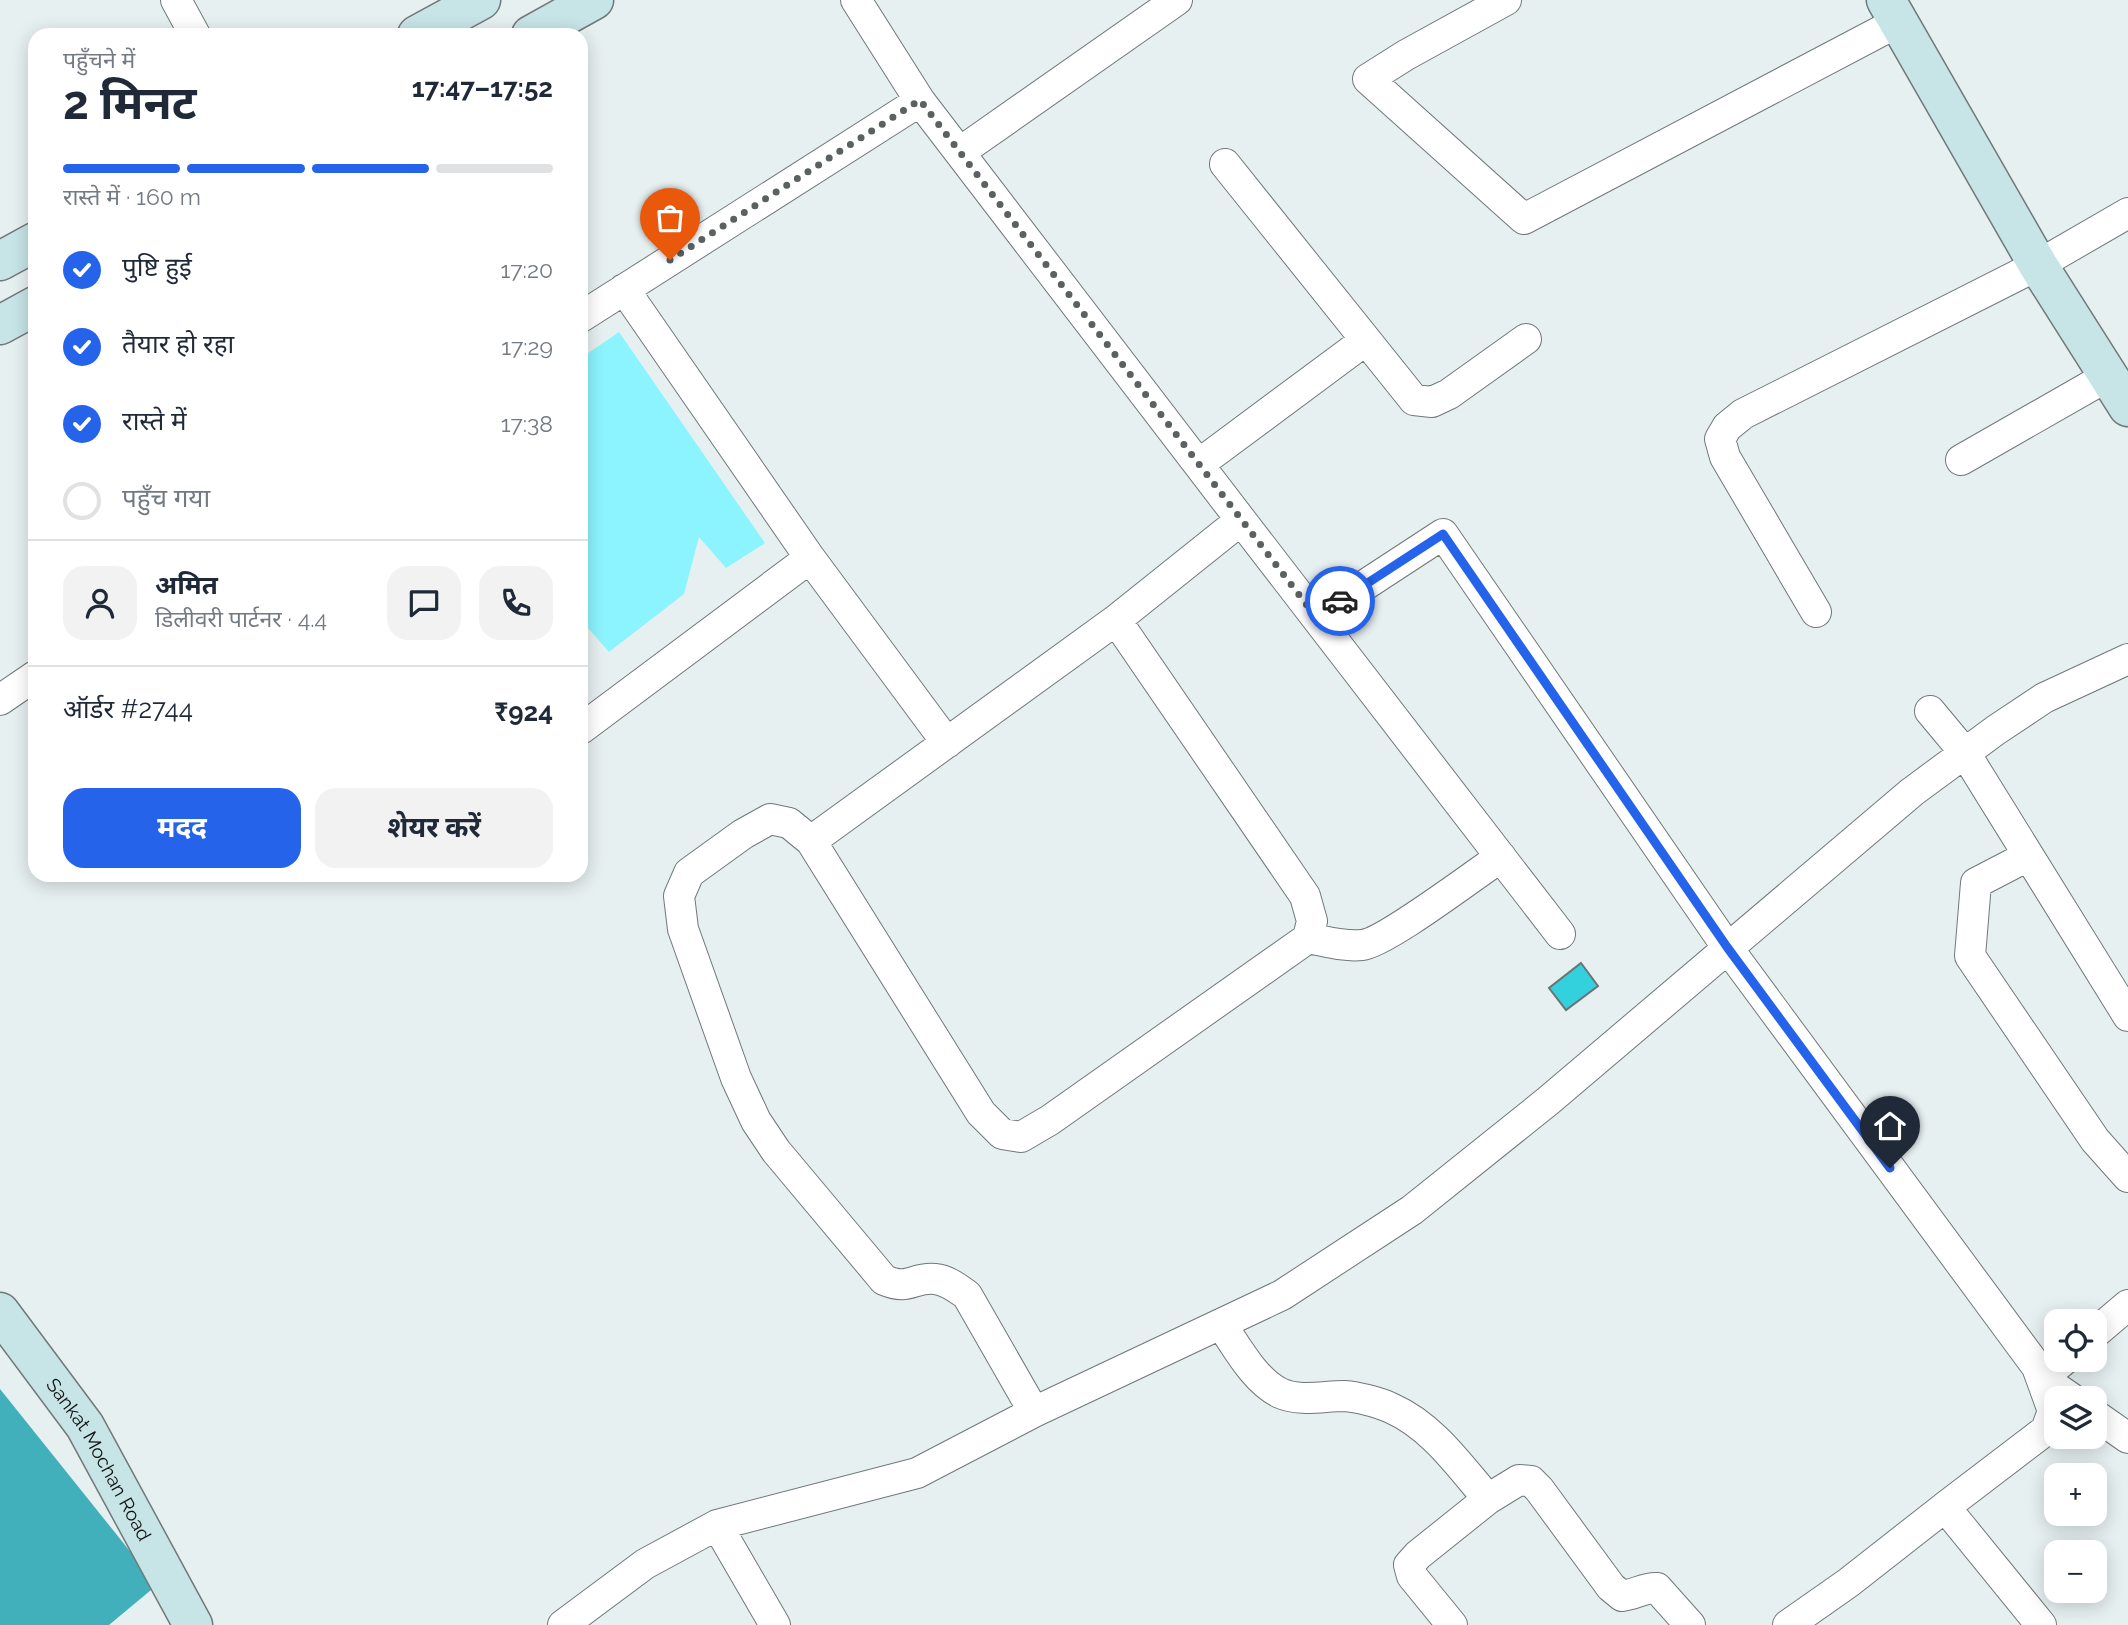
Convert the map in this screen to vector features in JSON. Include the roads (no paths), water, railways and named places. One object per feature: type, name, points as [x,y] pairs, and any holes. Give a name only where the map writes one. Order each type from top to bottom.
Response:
[{"type":"street","points":[[176,0],[191,28]]},
{"type":"street","points":[[430,28],[481,0]]},
{"type":"street","points":[[544,28],[594,0]]},
{"type":"street","points":[[856,0],[920,100],[1560,934]]},
{"type":"street","points":[[960,152],[1177,0]]},
{"type":"street","points":[[1506,0],[1368,79],[1524,219],[1892,11],[2038,265],[2118,391],[1961,460]]},
{"type":"street","points":[[588,313],[920,100]]},
{"type":"street","points":[[1224,164],[1414,400],[1432,402],[1450,394],[1526,339]]},
{"type":"street","points":[[1816,612],[1726,457],[1720,439],[1727,427],[1743,414],[2038,265],[2128,213]]},
{"type":"street","points":[[0,261],[28,246]]},
{"type":"street","points":[[625,289],[810,558],[947,743]]},
{"type":"street","points":[[0,325],[28,310]]},
{"type":"street","points":[[1199,464],[1366,340]]},
{"type":"street","points":[[811,841],[1116,620],[1241,520]]},
{"type":"street","points":[[1316,617],[1443,534],[1727,947],[2037,1367],[2044,1368]]},
{"type":"street","points":[[588,724],[810,558]]},
{"type":"street","points":[[1034,1412],[967,1295],[951,1284],[935,1279],[899,1286],[884,1280],[776,1151],[756,1121],[736,1078],[683,929],[679,896],[689,873],[743,834],[770,819],[789,823],[811,841],[981,1113],[1002,1134],[1021,1137],[1050,1120],[1308,938],[1312,921],[1305,896],[1116,620]]},
{"type":"street","points":[[563,1625],[645,1564],[717,1525],[917,1473],[1034,1412],[1282,1295],[1412,1210],[1548,1101],[1912,792],[2044,698],[2128,659]]},
{"type":"street","points":[[0,700],[28,681]]},
{"type":"street","points":[[1930,711],[1965,753],[2128,1016]]},
{"type":"street","points":[[2028,856],[1976,883],[1970,956],[2095,1140],[2128,1177]]},
{"type":"street","points":[[1308,938],[1364,945],[1387,935],[1501,857]]},
{"type":"street","points":[[2107,1323],[2128,1305]]},
{"type":"street","name":"Sankat Mochan Road","points":[[0,1312],[85,1426],[184,1621]]},
{"type":"street","points":[[1221,1324],[1253,1370],[1280,1393],[1300,1398],[1348,1396],[1390,1407],[1415,1421],[1436,1438],[1488,1499]]},
{"type":"street","points":[[1788,1625],[1848,1583],[2046,1430],[2053,1411],[2053,1372]]},
{"type":"street","points":[[2107,1423],[2128,1438]]},
{"type":"street","points":[[1452,1625],[1412,1576],[1409,1565],[1488,1499],[1519,1479],[1531,1480],[1611,1587],[1622,1596],[1632,1595],[1650,1587],[1657,1588],[1690,1625]]},
{"type":"street","points":[[1945,1507],[2041,1625]]},
{"type":"street","points":[[717,1525],[775,1625]]}]
